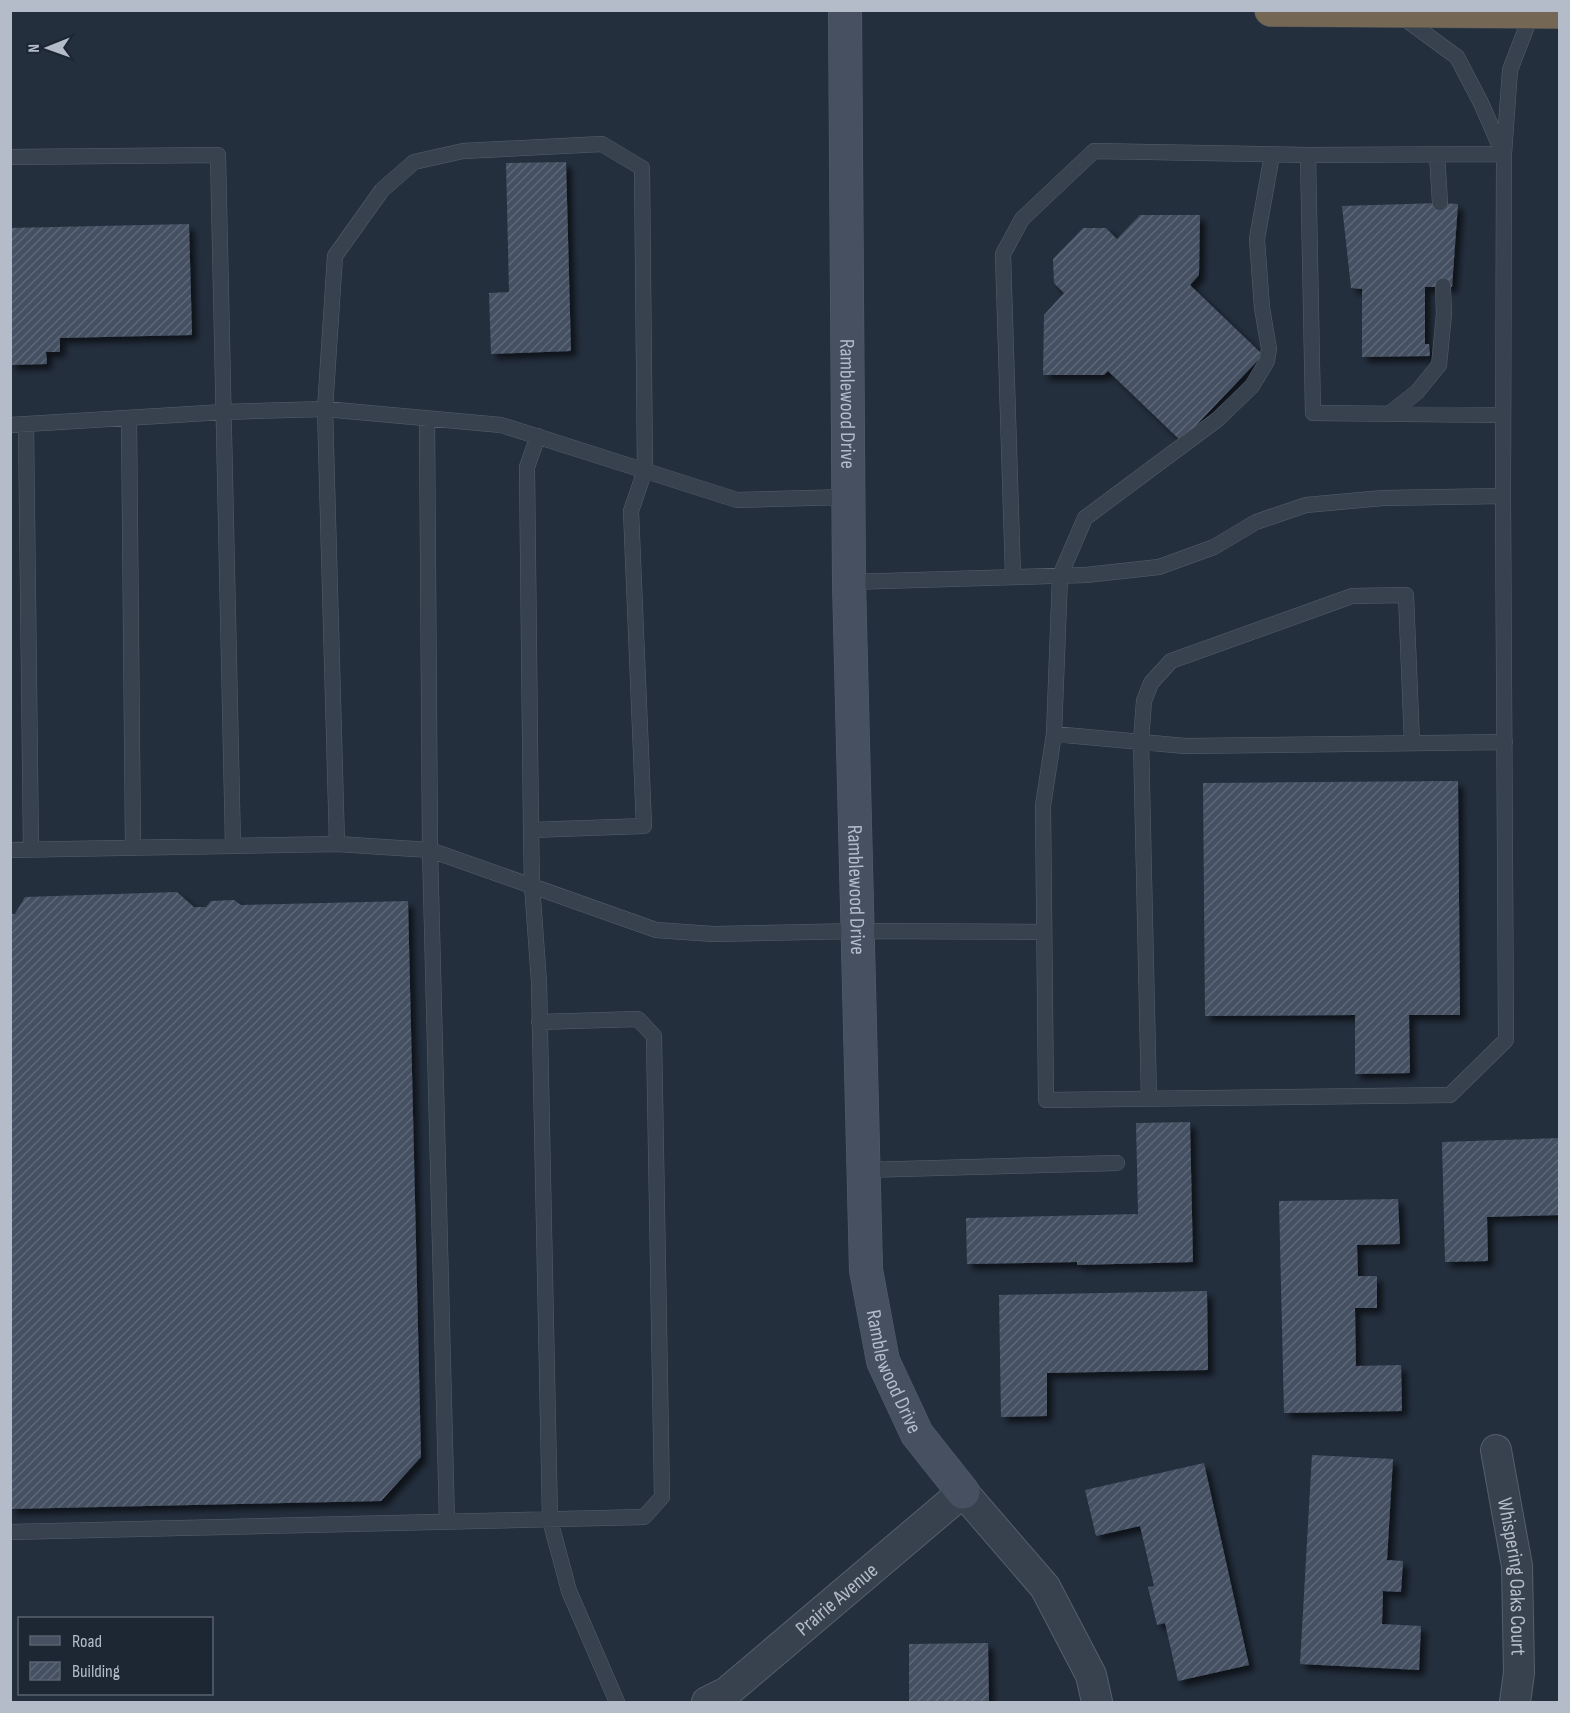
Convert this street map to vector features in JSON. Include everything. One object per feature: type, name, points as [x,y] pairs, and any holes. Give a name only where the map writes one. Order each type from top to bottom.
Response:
[{"type":"highway","points":[[1271,10],[1546,13]]},
{"type":"street","name":"Ramblewood Drive","points":[[845,10],[849,582],[866,1270],[883,1361],[917,1434],[963,1492],[1045,1587],[1091,1675],[1097,1702]]},
{"type":"street","name":"Whispering Oaks Court","points":[[1496,1450],[1517,1566],[1520,1672],[1515,1702]]},
{"type":"street","name":"Prairie Avenue","points":[[707,1702],[727,1692],[963,1492]]},
{"type":"lane","points":[[1396,12],[1457,57],[1504,154]]},
{"type":"lane","points":[[1272,154],[1257,239],[1262,308],[1269,349],[1267,361],[1252,386],[1218,419],[1085,518],[1060,576],[1054,734],[1043,806],[1046,1100],[1450,1095],[1506,1040],[1504,154],[1510,69],[1546,13]]},
{"type":"lane","points":[[337,844],[325,409],[335,256],[382,190],[414,162],[463,151],[602,144],[642,168],[645,470],[631,511],[644,826],[531,830]]},
{"type":"lane","points":[[1013,577],[1003,254],[1022,219],[1094,151],[1308,155],[1504,154]]},
{"type":"lane","points":[[1437,154],[1440,203]]},
{"type":"lane","points":[[10,157],[218,155],[233,846]]},
{"type":"lane","points":[[1308,155],[1313,413],[1503,415]]},
{"type":"lane","points":[[1389,414],[1417,392],[1439,365],[1444,314],[1443,286]]},
{"type":"lane","points":[[31,850],[18,424],[224,412],[325,409],[501,424],[737,500],[848,497]]},
{"type":"lane","points":[[129,418],[133,848]]},
{"type":"lane","points":[[427,418],[430,850],[447,1522]]},
{"type":"lane","points":[[538,436],[527,467],[531,830],[532,885],[539,982],[550,1520],[569,1591],[616,1702]]},
{"type":"lane","points":[[849,582],[1086,575],[1159,567],[1214,547],[1256,522],[1306,505],[1383,498],[1503,496]]},
{"type":"lane","points":[[1149,1099],[1141,741],[1144,701],[1151,683],[1171,661],[1352,596],[1406,595],[1412,743]]},
{"type":"lane","points":[[1054,734],[1185,746],[1505,742]]},
{"type":"lane","points":[[10,850],[337,844],[430,850],[656,930],[713,934],[858,931],[1044,932]]},
{"type":"lane","points":[[10,1533],[644,1517],[662,1497],[654,1036],[638,1019],[539,1023]]},
{"type":"lane","points":[[864,1170],[1117,1163]]},
{"type":"building","points":[[566,162],[571,351],[491,354],[489,293],[509,292],[506,163]]},
{"type":"building","points":[[1458,204],[1452,287],[1425,287],[1425,344],[1429,344],[1430,356],[1362,357],[1362,289],[1351,288],[1342,206]]},
{"type":"building","points":[[1140,215],[1200,215],[1199,275],[1190,285],[1263,355],[1181,441],[1108,371],[1104,375],[1043,375],[1044,315],[1064,293],[1054,283],[1053,259],[1083,228],[1106,228],[1117,239]]},
{"type":"building","points":[[189,224],[192,335],[60,338],[60,352],[46,352],[47,364],[10,365],[10,228]]},
{"type":"building","points":[[1458,781],[1460,1015],[1409,1015],[1410,1073],[1355,1074],[1355,1015],[1205,1016],[1203,783]]},
{"type":"building","points":[[177,892],[194,907],[206,907],[211,901],[234,900],[241,905],[408,901],[421,1457],[381,1501],[10,1509],[10,914],[15,914],[25,897]]},
{"type":"building","points":[[1190,1122],[1193,1262],[1077,1265],[1077,1262],[967,1264],[966,1218],[1138,1214],[1136,1123]]},
{"type":"building","points":[[1560,1138],[1560,1215],[1487,1217],[1488,1261],[1445,1262],[1442,1142]]},
{"type":"building","points":[[1398,1199],[1400,1244],[1357,1245],[1358,1276],[1377,1276],[1377,1308],[1355,1308],[1356,1366],[1401,1365],[1402,1411],[1284,1413],[1279,1201]]},
{"type":"building","points":[[1207,1291],[1208,1370],[1047,1373],[1047,1416],[1001,1417],[999,1295]]},
{"type":"building","points":[[1312,1455],[1393,1459],[1387,1560],[1403,1561],[1401,1592],[1383,1591],[1382,1624],[1421,1626],[1419,1670],[1300,1664]]},
{"type":"building","points":[[1204,1463],[1249,1665],[1178,1681],[1165,1623],[1157,1625],[1148,1587],[1154,1586],[1140,1526],[1096,1536],[1085,1490]]},
{"type":"building","points":[[988,1643],[989,1702],[909,1702],[909,1644]]}]
